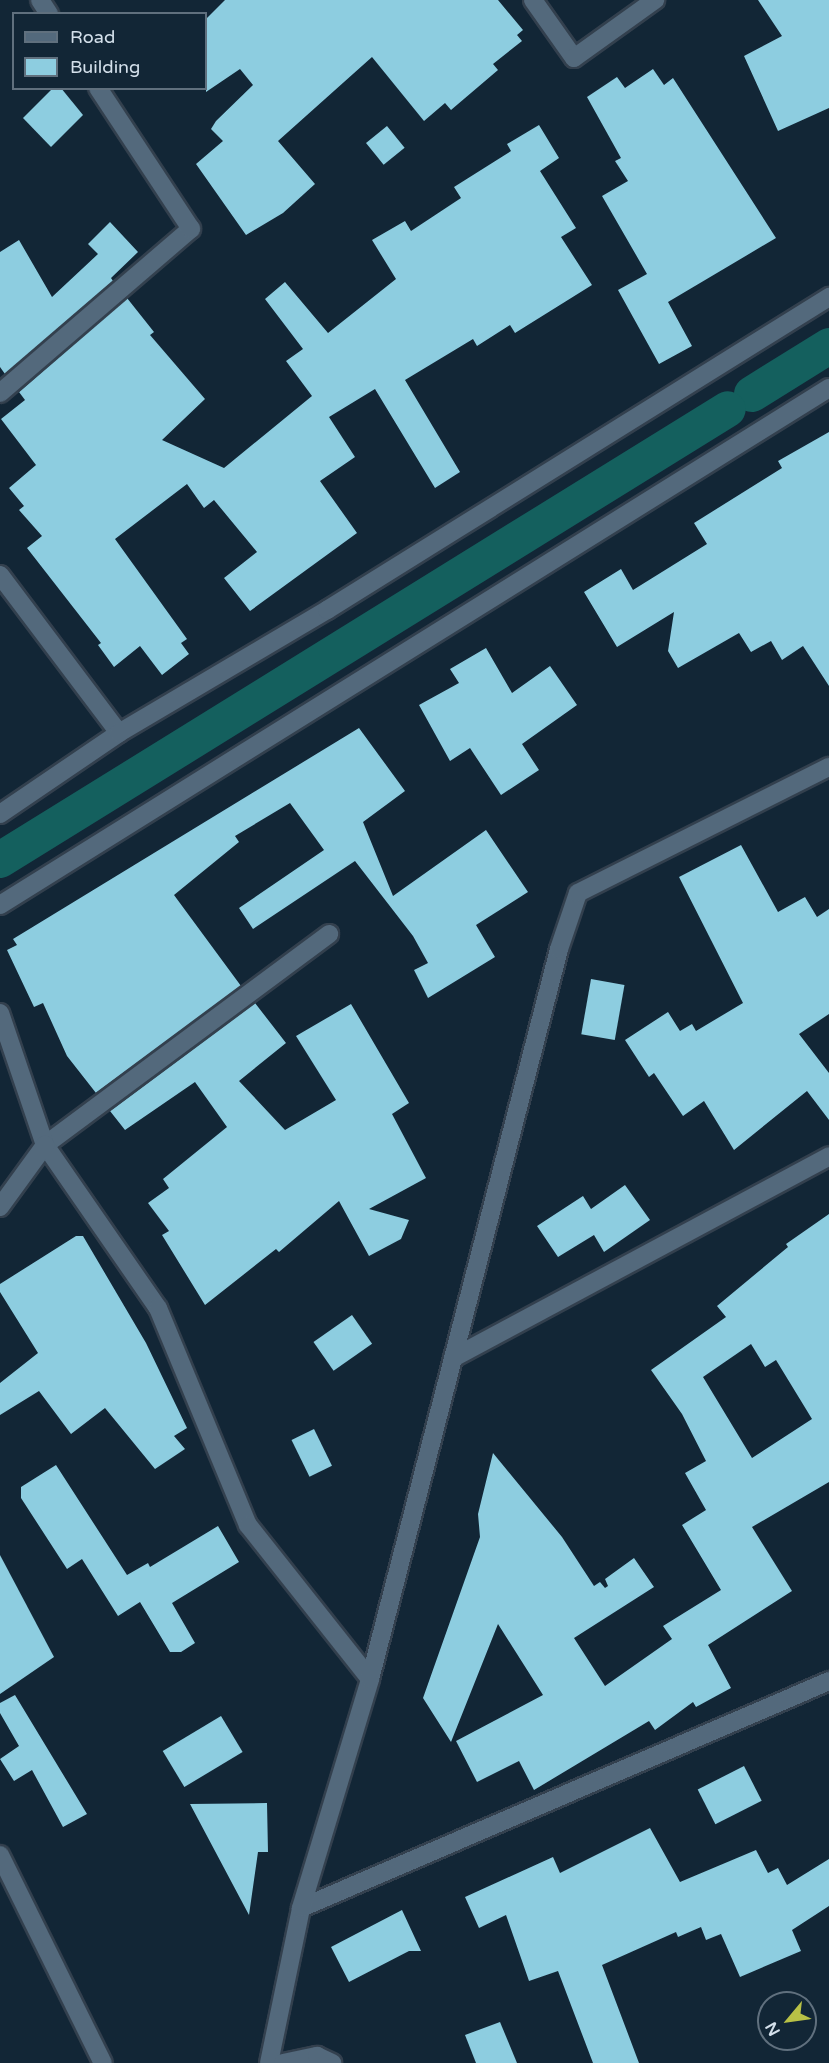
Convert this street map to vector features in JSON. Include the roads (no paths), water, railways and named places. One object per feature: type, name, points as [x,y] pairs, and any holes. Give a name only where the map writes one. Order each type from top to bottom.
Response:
[{"type":"street","points":[[533,0],[574,58],[655,0]]},
{"type":"street","points":[[0,393],[191,229],[99,90]]},
{"type":"street","points":[[0,814],[119,733],[327,610],[829,297]]},
{"type":"street","points":[[0,905],[829,387]]},
{"type":"street","points":[[0,575],[119,733]]},
{"type":"street","points":[[269,2063],[301,1908],[370,1679],[559,949],[578,893],[829,767]]},
{"type":"street","points":[[0,1207],[45,1145],[329,934]]},
{"type":"street","points":[[0,1013],[45,1145],[158,1308],[248,1525],[370,1679]]},
{"type":"street","points":[[453,1358],[829,1156]]},
{"type":"street","points":[[301,1908],[829,1681]]},
{"type":"street","points":[[0,1855],[104,2063]]},
{"type":"street","points":[[283,2063],[317,2056],[332,2063]]},
{"type":"waterway","points":[[752,394],[829,346]]},
{"type":"waterway","points":[[0,860],[728,409]]}]
